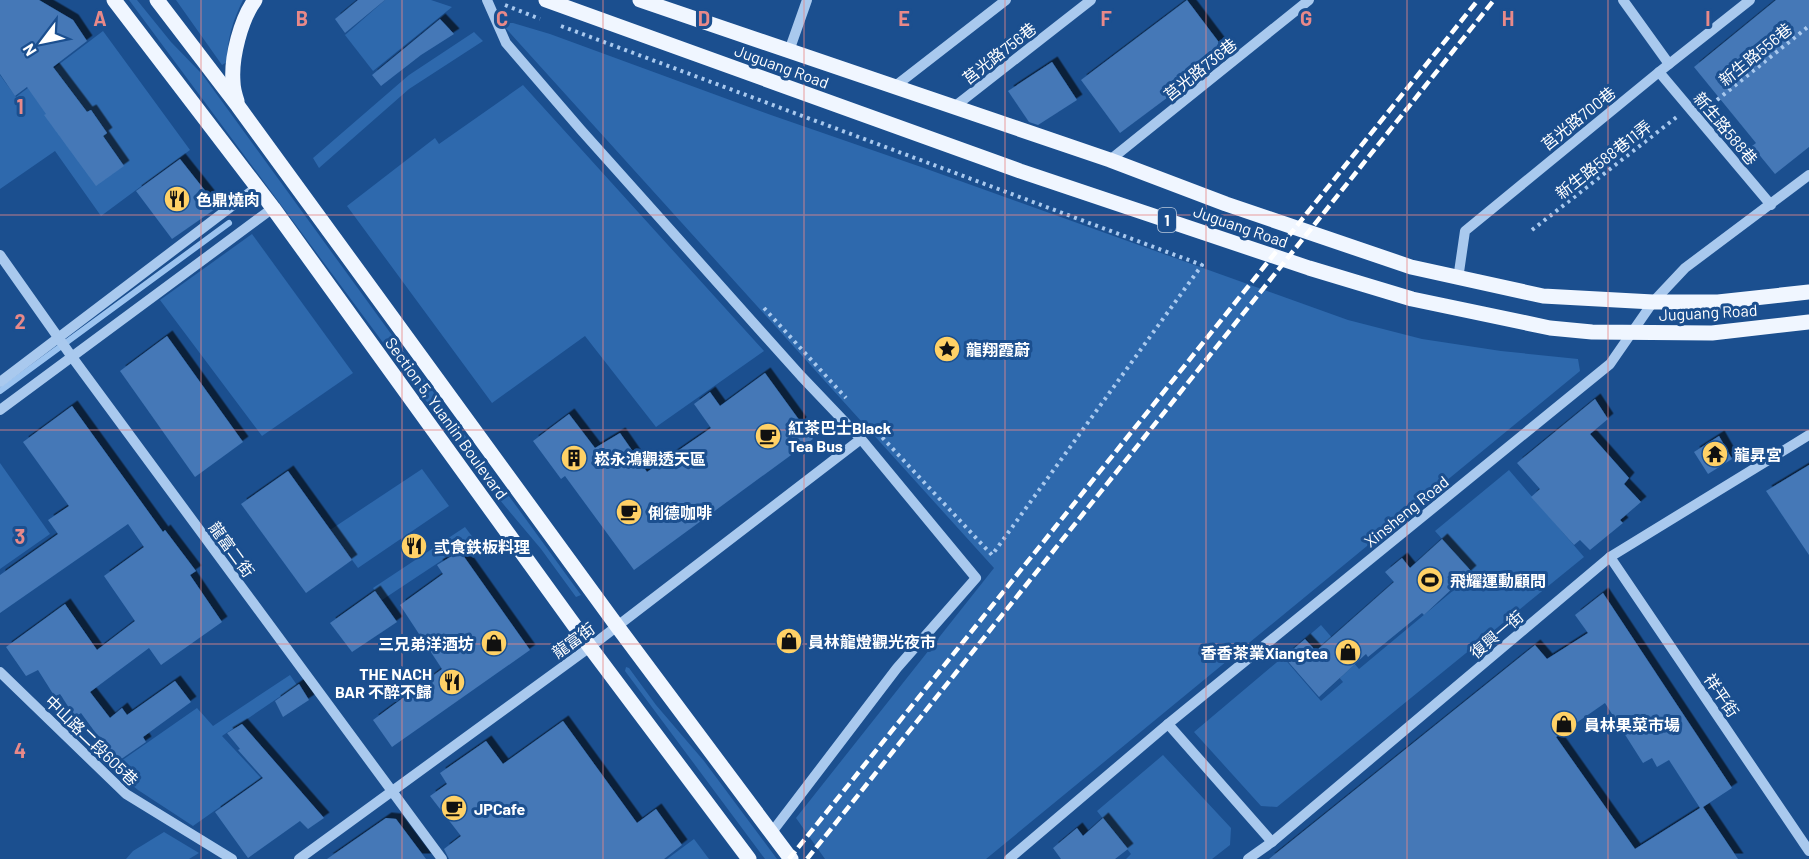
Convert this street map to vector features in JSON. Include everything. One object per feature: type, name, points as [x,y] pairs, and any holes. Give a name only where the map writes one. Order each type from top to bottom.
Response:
[{"type":"main road","points":[[106,0],[137,30]]},
{"type":"main road","name":"Section 5, Yuanlin Boulevard","points":[[114,0],[273,208],[590,646],[748,859]]},
{"type":"main road","name":"Section 5, Yuanlin Boulevard","points":[[157,0],[238,106],[617,626],[791,859]]},
{"type":"main road","points":[[238,106],[232,81],[237,43],[245,13],[255,0]]},
{"type":"main road","name":"Juguang Road","points":[[546,0],[1020,171],[1309,268],[1412,300],[1550,328],[1592,332],[1712,333],[1809,322]]},
{"type":"main road","name":"Juguang Road","points":[[640,0],[1110,160],[1226,204],[1400,263],[1458,279],[1543,296],[1653,302],[1718,302],[1809,292]]},
{"type":"street","points":[[487,0],[506,43],[801,376],[861,439],[976,578],[897,668],[772,832]]},
{"type":"street","points":[[789,51],[807,0]]},
{"type":"street","points":[[894,87],[1006,0]]},
{"type":"street","name":"莒光路756巷","points":[[954,107],[1091,0]]},
{"type":"street","name":"莒光路736巷","points":[[1110,160],[1309,0]]},
{"type":"street","points":[[1623,0],[1669,64]]},
{"type":"street","name":"莒光路700巷","points":[[1458,279],[1465,231],[1750,0]]},
{"type":"street","name":"新生路588巷","points":[[1659,72],[1771,205]]},
{"type":"street","name":"Xinsheng Road","points":[[1009,859],[1167,724],[1610,363],[1653,302],[1685,268],[1809,175]]},
{"type":"street","points":[[0,382],[257,187]]},
{"type":"street","points":[[0,410],[273,208]]},
{"type":"street","name":"龍富二街","points":[[0,255],[72,357],[442,859]]},
{"type":"street","name":"復興一街","points":[[1248,859],[1272,842],[1610,557],[1809,435]]},
{"type":"street","name":"龍富街","points":[[299,859],[617,626],[861,439]]},
{"type":"street","name":"祥平街","points":[[1610,557],[1809,851]]},
{"type":"street","name":"中山路二段605巷","points":[[0,672],[126,794],[232,859]]},
{"type":"street","points":[[1167,724],[1272,842]]},
{"type":"path","points":[[501,4],[546,21]]},
{"type":"path","points":[[557,25],[1202,265],[992,555],[873,428]]},
{"type":"path","name":"新生路556巷","points":[[1717,100],[1809,26]]},
{"type":"path","name":"新生路588巷11弄","points":[[1532,230],[1689,107]]},
{"type":"path","points":[[761,305],[849,401]]},
{"type":"shaded area","points":[[129,0],[137,0],[171,42],[202,74],[581,595],[576,597],[541,549],[499,499]]},
{"type":"shaded area","points":[[176,0],[243,0],[231,30],[227,62],[222,65]]},
{"type":"shaded area","points":[[385,0],[431,0],[452,7],[373,71],[345,35]]},
{"type":"shaded area","points":[[501,23],[513,23],[550,34],[1348,320],[1422,339],[1501,351],[1578,359],[1580,371],[986,859],[825,859],[796,818],[994,568]]},
{"type":"shaded area","points":[[103,31],[190,150],[101,216],[55,151],[0,189],[0,75],[16,97]]},
{"type":"shaded area","points":[[474,32],[483,41],[409,89],[319,168],[313,158],[409,75]]},
{"type":"shaded area","points":[[523,85],[764,351],[656,427],[585,336],[492,403],[347,206],[435,138],[439,144]]},
{"type":"shaded area","points":[[252,234],[353,373],[262,436],[160,300]]},
{"type":"shaded area","points":[[0,463],[50,534],[0,569]]},
{"type":"shaded area","points":[[422,469],[449,506],[358,568],[330,530]]},
{"type":"shaded area","points":[[1509,470],[1584,557],[1277,807],[1261,806],[1194,732],[1283,657],[1321,701],[1343,682],[1306,638],[1321,625],[1359,669],[1473,574],[1435,531]]},
{"type":"shaded area","points":[[465,527],[474,539],[382,600],[373,588]]},
{"type":"shaded area","points":[[626,667],[704,761],[777,859],[765,859],[625,671]]},
{"type":"shaded area","points":[[290,675],[297,685],[222,736],[261,778],[193,826],[138,790],[111,768],[197,708],[213,726]]},
{"type":"shaded area","points":[[1163,755],[1231,828],[1230,845],[1212,859],[1126,859],[1131,854],[1097,811]]},
{"type":"shaded area","points":[[164,832],[199,853],[189,859],[126,859],[133,851]]},
{"type":"shaded area","points":[[694,839],[709,859],[667,859]]},
{"type":"building","points":[[0,0],[39,0],[73,20],[87,41],[53,67],[87,112],[91,110],[107,133],[103,136],[124,166],[96,186],[44,115],[46,114],[27,87],[15,96],[0,74]]},
{"type":"building","points":[[358,0],[385,0],[345,33],[335,19]]},
{"type":"building","points":[[1187,0],[1227,53],[1120,133],[1081,80]]},
{"type":"building","points":[[1776,0],[1809,0],[1809,147],[1775,174],[1752,146],[1756,143],[1694,67]]},
{"type":"building","points":[[440,19],[454,34],[421,55],[381,86],[372,75]]},
{"type":"building","points":[[1052,62],[1077,100],[1038,125],[1029,122],[1008,91]]},
{"type":"building","points":[[180,159],[218,207],[172,239],[136,191]]},
{"type":"building","points":[[167,336],[243,442],[195,477],[120,371]]},
{"type":"building","points":[[765,373],[813,439],[634,570],[565,476],[561,479],[533,441],[569,414],[595,448],[620,433],[647,472],[711,428],[694,404],[710,392],[720,406]]},
{"type":"building","points":[[1595,399],[1608,419],[1590,434],[1629,478],[1624,484],[1641,502],[1620,520],[1623,523],[1590,550],[1580,540],[1574,545],[1531,497],[1540,489],[1517,463]]},
{"type":"building","points":[[72,406],[163,532],[165,530],[196,571],[190,575],[222,622],[161,665],[149,648],[90,692],[110,718],[122,708],[127,715],[175,681],[191,702],[143,737],[146,742],[117,762],[81,713],[75,717],[60,694],[55,697],[38,670],[26,676],[6,647],[65,604],[97,650],[135,621],[104,576],[144,547],[128,524],[0,613],[0,575],[58,534],[48,520],[69,506],[23,442]]},
{"type":"building","points":[[1719,436],[1732,459],[1708,474],[1694,452]]},
{"type":"building","points":[[1809,465],[1809,555],[1766,491]]},
{"type":"building","points":[[288,471],[352,560],[306,593],[241,504]]},
{"type":"building","points":[[1442,539],[1471,571],[1424,615],[1422,613],[1368,657],[1366,654],[1319,697],[1284,657],[1305,639],[1316,651],[1394,582],[1385,572],[1402,558],[1410,568]]},
{"type":"building","points":[[460,551],[530,650],[392,747],[373,720],[442,669],[400,605],[443,574],[437,565]]},
{"type":"building","points":[[375,591],[397,622],[352,652],[330,623]]},
{"type":"building","name":"員林果菜市場","points":[[1603,593],[1732,788],[1703,807],[1738,859],[1269,859],[1535,645],[1547,659],[1588,633],[1575,615]],"holes":[[[1605,703],[1643,763],[1652,758],[1657,767],[1669,760],[1700,808],[1635,849],[1556,737]]]},
{"type":"building","points":[[299,684],[309,700],[283,717],[275,701]]},
{"type":"building","points":[[563,721],[637,823],[656,809],[682,845],[664,859],[449,859],[444,849],[461,836],[430,796],[447,784],[440,773],[486,741],[503,764]]},
{"type":"building","points":[[242,724],[324,818],[308,829],[300,821],[248,858],[215,812],[263,778],[238,750],[240,749],[227,733]]},
{"type":"building","points":[[386,818],[396,819],[426,859],[327,859]]},
{"type":"building","points":[[1103,818],[1128,849],[1115,859],[1061,859],[1053,848],[1077,828],[1083,836]]},
{"type":"waterway","points":[[0,391],[229,223]]},
{"type":"railway","points":[[789,859],[1478,0]]},
{"type":"railway","points":[[807,859],[1494,0]]},
{"type":"place","name":"色鼎燒肉","points":[[177,199]]},
{"type":"place","name":"龍翔霞蔚","points":[[947,349]]},
{"type":"place","name":"紅茶巴士Black Tea Bus","points":[[768,436]]},
{"type":"place","name":"龍昇宮","points":[[1715,454]]},
{"type":"place","name":"崧永鴻觀透天區","points":[[574,458]]},
{"type":"place","name":"俐德咖啡","points":[[629,512]]},
{"type":"place","name":"弎食鉄板料理","points":[[414,546]]},
{"type":"place","name":"飛耀運動顧問","points":[[1430,580]]},
{"type":"place","name":"員林龍燈觀光夜市","points":[[789,641]]},
{"type":"place","name":"三兄弟洋酒坊","points":[[494,643]]},
{"type":"place","name":"香香茶業Xiangtea","points":[[1348,652]]},
{"type":"place","name":"THE NACH BAR 不醉不歸","points":[[452,682]]},
{"type":"place","name":"員林果菜市場","points":[[1564,724]]},
{"type":"place","name":"JPCafe","points":[[454,808]]}]
